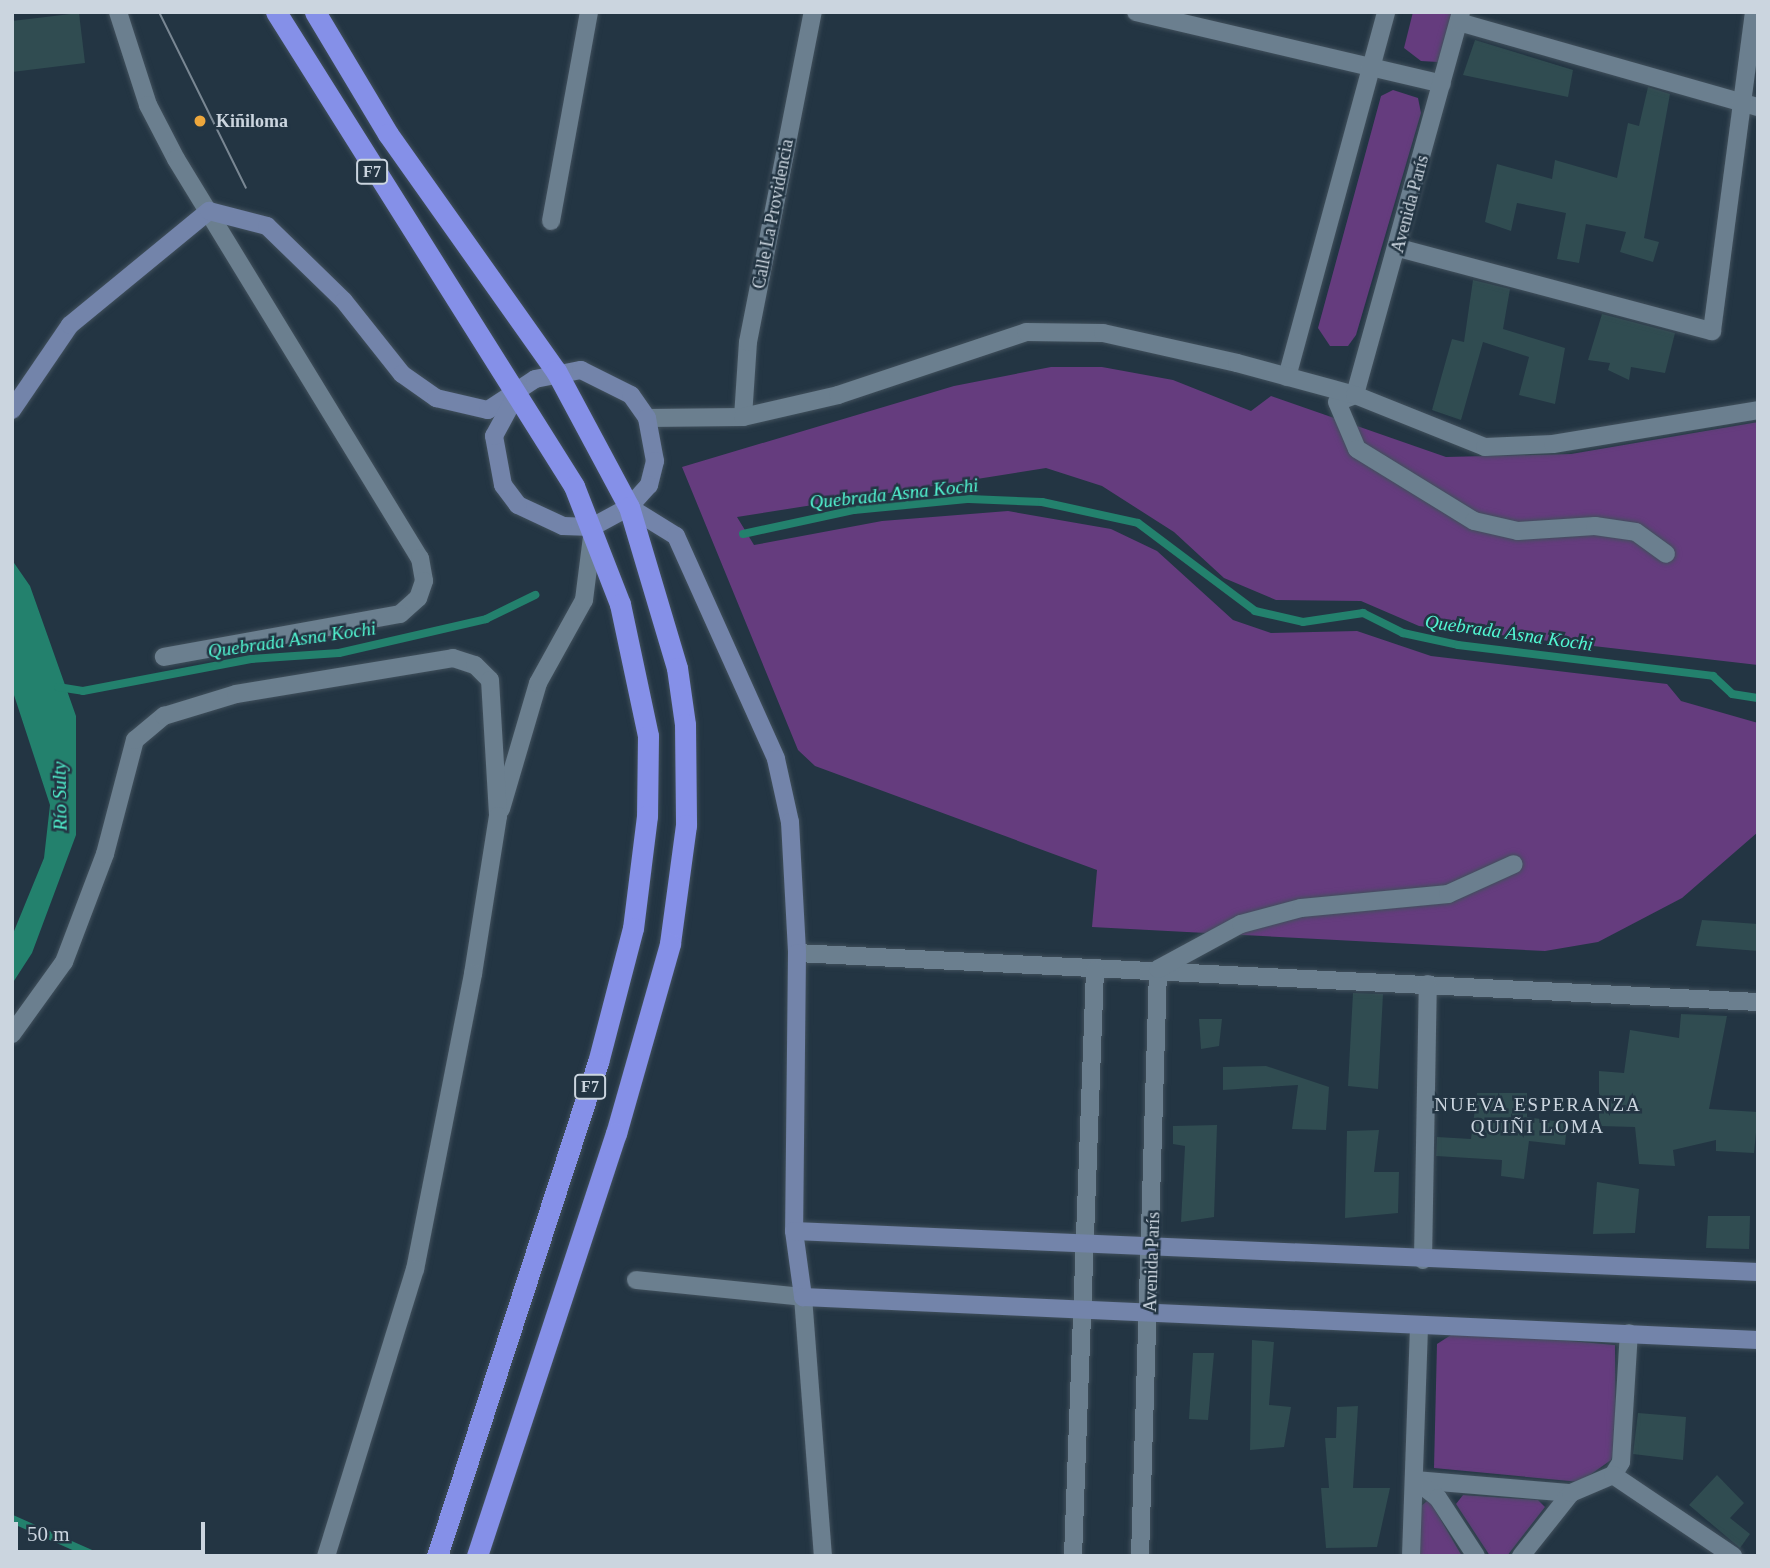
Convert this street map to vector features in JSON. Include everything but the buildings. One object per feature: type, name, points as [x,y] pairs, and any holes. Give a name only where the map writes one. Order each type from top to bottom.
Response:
[{"type":"highway","name":"F7","points":[[276,12],[362,157],[519,390],[592,527],[632,646],[648,736],[647,816],[633,928],[598,1062],[437,1556]]},
{"type":"highway","name":"F7","points":[[315,12],[388,134],[556,371],[629,507],[671,643],[685,724],[686,825],[670,944],[616,1133],[477,1556]]},
{"type":"street","points":[[118,12],[148,105],[209,211],[421,558],[424,581],[418,598],[400,614],[164,657]]},
{"type":"street","points":[[551,221],[589,12]]},
{"type":"street","name":"Calle La Providencia","points":[[743,417],[748,342],[813,12]]},
{"type":"street","points":[[1136,12],[1442,84]]},
{"type":"street","points":[[1287,377],[1386,12]]},
{"type":"street","points":[[1399,248],[1712,331],[1749,104],[1754,12]]},
{"type":"street","points":[[1460,17],[1749,104]]},
{"type":"street","name":"Avenida París","points":[[1460,17],[1399,248],[1355,395],[1337,402],[1357,449],[1474,521],[1518,531],[1594,526],[1636,532],[1666,554]]},
{"type":"street","points":[[209,211],[267,226],[336,293],[402,374],[436,398],[488,410],[519,390],[556,371],[605,377],[631,395],[647,418],[655,461],[649,485],[629,507],[592,527],[539,519],[503,485],[494,436],[519,390]]},
{"type":"street","points":[[12,410],[70,326],[209,211]]},
{"type":"street","points":[[647,418],[743,417],[838,395],[1026,332],[1103,333],[1287,377],[1355,395],[1485,447],[1553,444],[1758,410]]},
{"type":"street","points":[[629,507],[676,536],[776,760],[790,822],[797,953],[793,1231],[803,1297],[823,1556]]},
{"type":"street","points":[[326,1556],[415,1269],[498,816],[538,683],[584,600],[592,527]]},
{"type":"street","points":[[12,1034],[64,962],[105,854],[135,740],[164,716],[236,694],[453,657],[475,664],[490,680],[498,816]]},
{"type":"street","points":[[1158,969],[1241,924],[1301,908],[1448,894],[1514,864]]},
{"type":"street","points":[[797,953],[1095,970],[1158,969],[1758,1002]]},
{"type":"street","name":"Avenida París","points":[[1140,1556],[1153,1248],[1158,969]]},
{"type":"street","points":[[1073,1556],[1095,970]]},
{"type":"street","points":[[1423,1260],[1428,984]]},
{"type":"street","points":[[793,1231],[1423,1260],[1758,1272]]},
{"type":"street","points":[[636,1280],[803,1297],[1082,1312],[1419,1329],[1629,1333],[1758,1340]]},
{"type":"street","points":[[1411,1556],[1419,1329]]},
{"type":"street","points":[[1415,1480],[1571,1493],[1613,1475],[1621,1462],[1629,1333]]},
{"type":"street","points":[[1613,1475],[1733,1556]]},
{"type":"street","points":[[1415,1480],[1438,1498],[1476,1556]]},
{"type":"street","points":[[1521,1556],[1571,1493]]},
{"type":"shaded area","points":[[1413,12],[1453,12],[1438,62],[1421,61],[1404,48]]},
{"type":"shaded area","points":[[1393,90],[1418,98],[1421,113],[1356,335],[1348,346],[1330,346],[1318,328],[1381,96]]},
{"type":"shaded area","points":[[1051,367],[1102,367],[1173,380],[1251,411],[1271,396],[1446,457],[1571,454],[1758,422],[1758,665],[1419,626],[1361,601],[1276,600],[1224,578],[1174,532],[1102,486],[1046,468],[737,517],[754,545],[882,521],[1008,511],[1111,529],[1157,551],[1233,620],[1271,633],[1357,631],[1431,656],[1667,684],[1681,701],[1758,723],[1758,832],[1682,898],[1598,942],[1545,951],[1092,927],[1097,870],[815,766],[798,750],[682,467],[954,386]]},
{"type":"shaded area","points":[[1451,1335],[1523,1337],[1615,1345],[1616,1446],[1611,1460],[1580,1482],[1434,1468],[1437,1344]]},
{"type":"shaded area","points":[[1463,1495],[1538,1500],[1545,1507],[1507,1556],[1490,1556],[1456,1504]]},
{"type":"shaded area","points":[[1427,1501],[1431,1503],[1462,1556],[1419,1556],[1420,1507]]},
{"type":"water","name":"Río Sulty","points":[[12,560],[30,586],[76,716],[76,835],[32,953],[12,984],[12,936],[44,858],[50,805],[12,689]]},
{"type":"waterway","name":"Quebrada Asna Kochi","points":[[743,534],[854,510],[969,499],[1042,502],[1138,523],[1255,611],[1303,622],[1363,613],[1403,633],[1458,645],[1713,676],[1732,694],[1758,698]]},
{"type":"waterway","name":"Quebrada Asna Kochi","points":[[58,687],[83,691],[251,659],[339,653],[486,619],[535,595]]},
{"type":"waterway","points":[[12,1519],[96,1556]]},
{"type":"tram line","points":[[159,12],[246,188]]},
{"type":"place","name":"Kiñiloma","points":[[200,121]]},
{"type":"district","name":"NUEVA ESPERANZA QUIÑI LOMA","points":[[1538,1116]]}]
